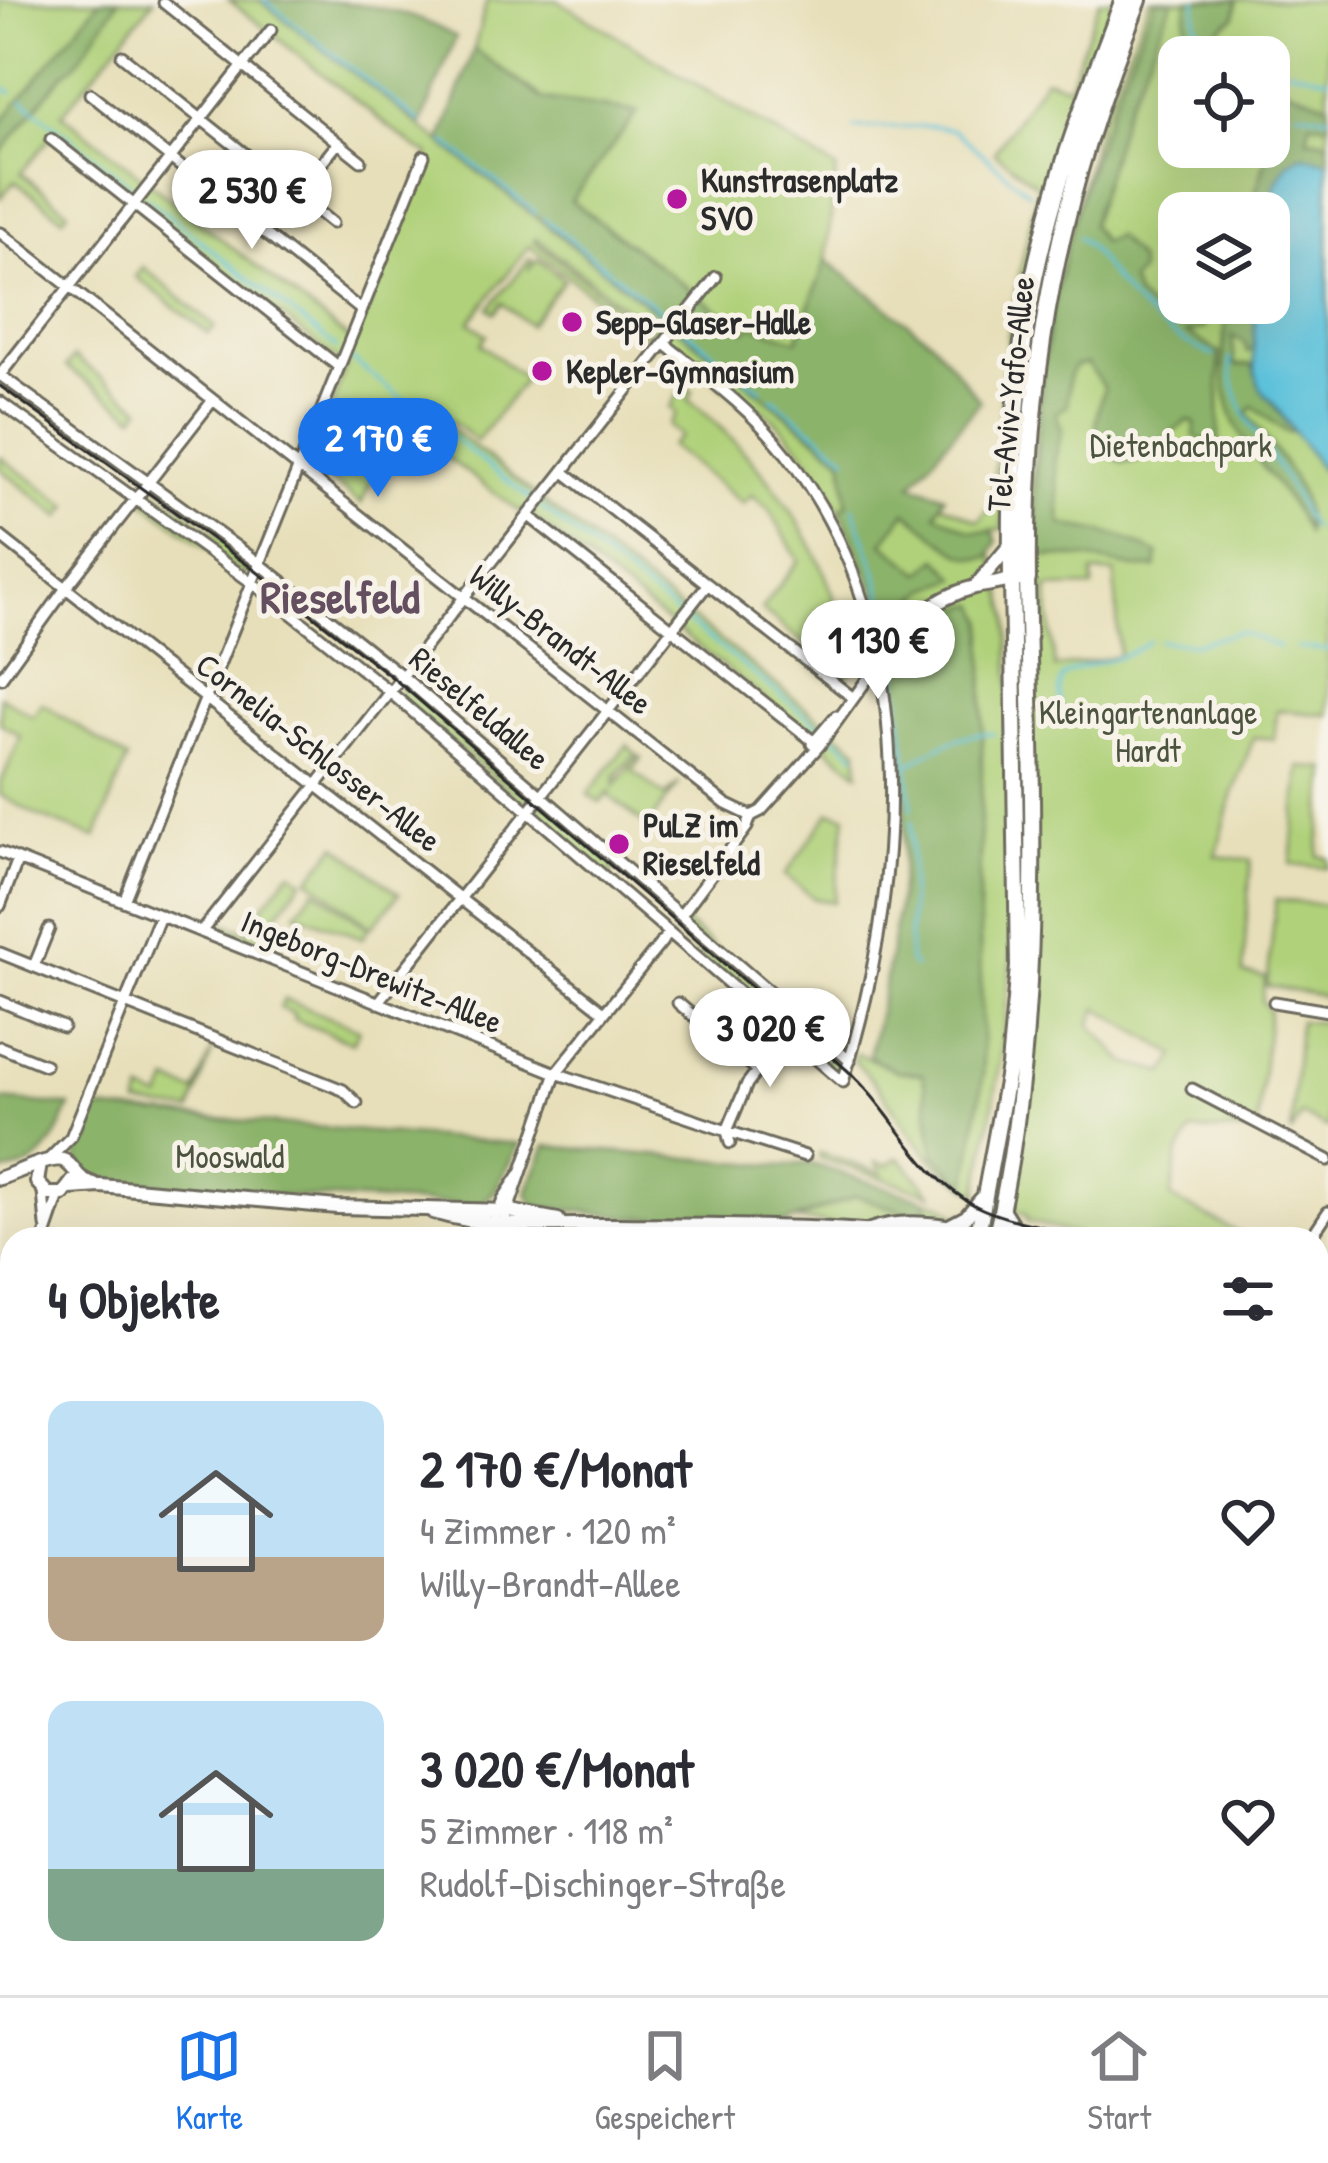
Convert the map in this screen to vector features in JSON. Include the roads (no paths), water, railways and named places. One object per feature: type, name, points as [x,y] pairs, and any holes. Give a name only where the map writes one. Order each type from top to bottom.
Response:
[{"type":"highway","name":"Tel-Aviv-Yafo-Allee","points":[[1020,579],[1012,543],[1015,422],[1028,312],[1076,129],[1124,0]]},
{"type":"highway","name":"Tel-Aviv-Yafo-Allee","points":[[1020,579],[1030,421],[1053,263],[1081,156],[1138,0]]},
{"type":"main road","points":[[981,583],[1012,543]]},
{"type":"main road","points":[[879,663],[920,612],[940,600],[1001,574],[1020,579]]},
{"type":"main road","name":"Tel-Aviv-Yafo-Allee","points":[[980,1227],[1013,1042],[1019,946],[1012,611],[1020,579]]},
{"type":"main road","name":"Tel-Aviv-Yafo-Allee","points":[[1000,1227],[1021,1096],[1032,947],[1020,579]]},
{"type":"main road","points":[[981,583],[1012,611]]},
{"type":"main road","points":[[67,1181],[61,1159],[0,1178],[40,1187],[67,1181],[570,1224],[668,1227]]},
{"type":"main road","points":[[40,1187],[44,1162]]},
{"type":"main road","points":[[952,1227],[981,1199],[988,1180]]},
{"type":"main road","points":[[1002,1209],[1014,1227]]},
{"type":"main road","points":[[433,1212],[472,1224],[501,1216]]},
{"type":"street","points":[[164,3],[361,161]]},
{"type":"street","points":[[0,375],[271,30]]},
{"type":"street","points":[[122,56],[332,223]]},
{"type":"street","points":[[90,94],[361,310]]},
{"type":"street","points":[[51,139],[140,198],[342,358]]},
{"type":"street","points":[[296,195],[338,143]]},
{"type":"street","points":[[124,901],[424,156]]},
{"type":"street","name":"Willy-Brandt-Allee","points":[[1,232],[734,811],[751,816]]},
{"type":"street","points":[[201,932],[716,277]]},
{"type":"street","points":[[665,344],[761,426],[822,505],[855,572],[879,663],[890,800],[888,855],[873,968],[850,1061]]},
{"type":"street","name":"Rieselfeldallee","points":[[0,375],[143,491],[253,579],[396,685],[542,795],[850,1061],[843,1082],[528,812],[396,685],[259,563],[143,491],[0,401]]},
{"type":"street","points":[[2,678],[212,400]]},
{"type":"street","points":[[564,472],[852,697]]},
{"type":"street","points":[[529,515],[822,734]]},
{"type":"street","name":"Cornelia-Schlosser-Allee","points":[[0,536],[604,1012]]},
{"type":"street","points":[[378,1003],[707,585]]},
{"type":"street","points":[[681,915],[751,816],[771,801],[879,663]]},
{"type":"street","name":"Ingeborg-Drewitz-Allee","points":[[0,852],[556,1073],[729,1137],[806,1156]]},
{"type":"street","points":[[0,906],[18,859]]},
{"type":"street","points":[[46,1226],[67,1181],[71,1137],[160,916]]},
{"type":"street","points":[[34,966],[49,929]]},
{"type":"street","points":[[493,1227],[522,1171],[556,1073],[669,933]]},
{"type":"street","points":[[0,952],[343,1090],[357,1102]]},
{"type":"street","points":[[0,1001],[63,1027]]},
{"type":"street","points":[[1274,1002],[1328,1010]]},
{"type":"street","points":[[678,1004],[756,1070]]},
{"type":"street","points":[[729,1137],[756,1070],[786,1033]]},
{"type":"street","points":[[0,1047],[45,1065]]},
{"type":"street","points":[[1192,1089],[1328,1160]]},
{"type":"street","points":[[44,1162],[71,1137]]},
{"type":"street","points":[[40,1187],[46,1226]]},
{"type":"street","points":[[500,1227],[501,1216]]},
{"type":"water","points":[[1302,155],[1328,161],[1328,479],[1263,392],[1255,369],[1255,324],[1290,324],[1290,192],[1275,192],[1274,187],[1290,162]]},
{"type":"waterway","points":[[264,0],[420,122]]},
{"type":"waterway","points":[[1196,0],[1196,23],[1204,36]]},
{"type":"waterway","points":[[1290,70],[1328,78]]},
{"type":"waterway","points":[[0,84],[12,93]]},
{"type":"waterway","points":[[22,100],[138,191]]},
{"type":"waterway","points":[[1297,111],[1328,116]]},
{"type":"waterway","points":[[854,128],[935,126],[954,130],[1029,193]]},
{"type":"waterway","points":[[445,142],[536,213]]},
{"type":"waterway","points":[[145,197],[337,348]]},
{"type":"waterway","points":[[543,218],[673,321]]},
{"type":"waterway","points":[[1078,237],[1147,315],[1214,355]]},
{"type":"waterway","points":[[684,329],[762,391]]},
{"type":"waterway","points":[[350,358],[533,501]]},
{"type":"waterway","points":[[1230,359],[1242,408],[1313,529]]},
{"type":"waterway","points":[[772,398],[847,457]]},
{"type":"waterway","points":[[541,507],[821,727]]},
{"type":"waterway","points":[[853,507],[876,570],[888,626]]},
{"type":"waterway","points":[[1159,641],[1192,644],[1240,632],[1279,647]]},
{"type":"waterway","points":[[1050,726],[1061,721],[1063,676],[1149,641]]},
{"type":"waterway","points":[[1296,648],[1328,650]]},
{"type":"waterway","points":[[896,671],[912,809]]},
{"type":"waterway","points":[[829,733],[856,754]]},
{"type":"waterway","points":[[910,764],[960,738],[994,734]]},
{"type":"waterway","points":[[912,821],[909,961],[915,967]]},
{"type":"tram line","points":[[0,386],[256,571],[398,682],[847,1070],[956,1193],[989,1212],[1042,1227]]},
{"type":"place","name":"Kunstrasenplatz SVO","points":[[677,199]]},
{"type":"place","name":"Sepp-Glaser-Halle","points":[[572,322]]},
{"type":"place","name":"Kepler-Gymnasium","points":[[542,371]]},
{"type":"place","name":"PuLZ im Rieselfeld","points":[[619,844]]},
{"type":"district","name":"Rieselfeld","points":[[340,596]]},
{"type":"park label","name":"Dietenbachpark","points":[[1181,445]]},
{"type":"park label","name":"Kleingartenanlage Hardt","points":[[1148,731]]},
{"type":"park label","name":"Mooswald","points":[[230,1156]]}]
